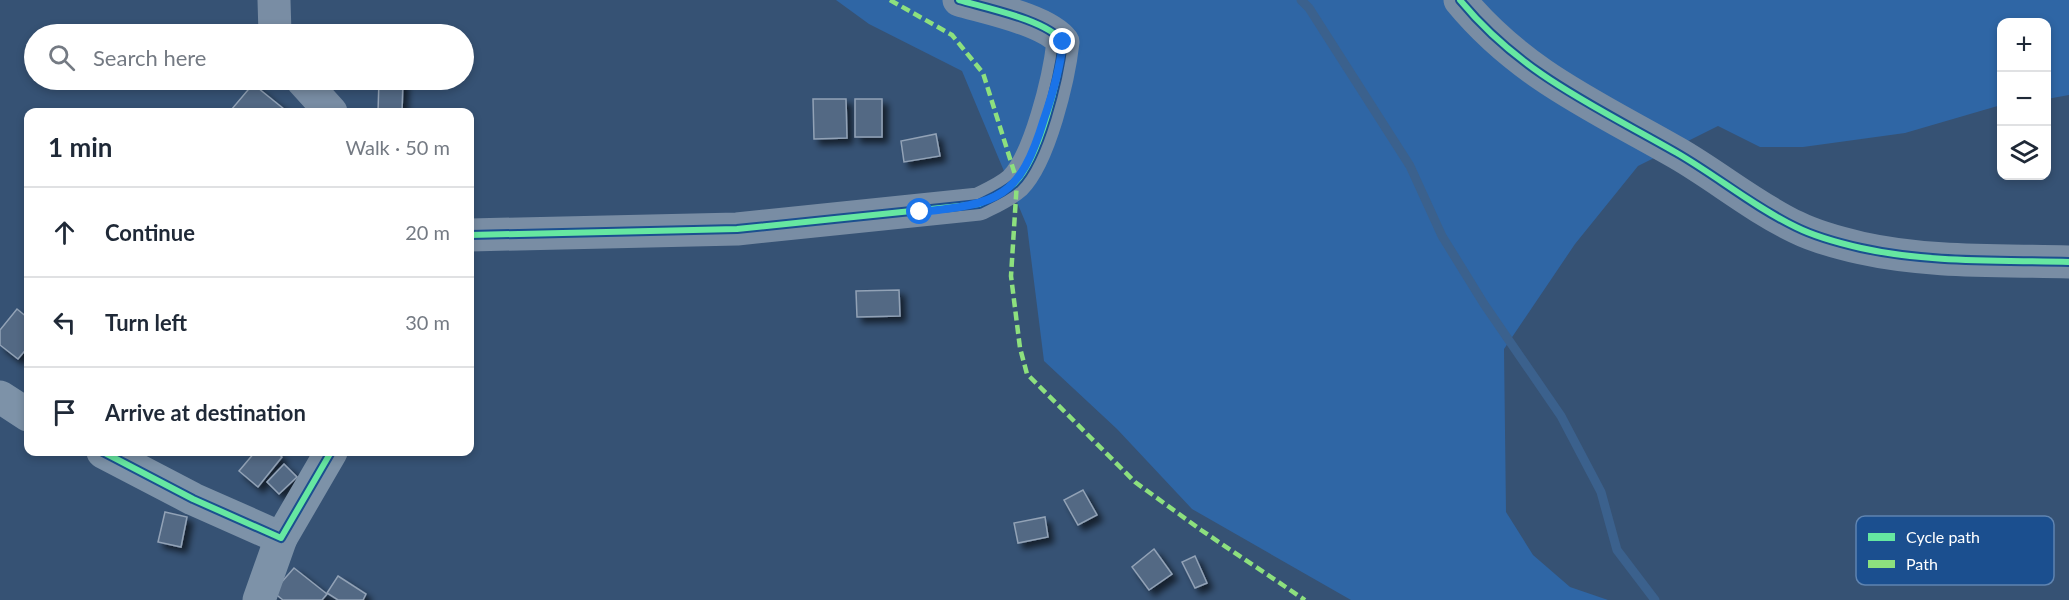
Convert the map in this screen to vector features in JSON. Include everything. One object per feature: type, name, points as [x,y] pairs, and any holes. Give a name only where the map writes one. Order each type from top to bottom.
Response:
[{"type":"street","points":[[274,0],[274,24]]},
{"type":"street","points":[[474,235],[737,229],[979,204],[1006,190],[1017,181],[1033,156],[1060,69],[1063,42],[1050,31],[1002,12],[959,0]]},
{"type":"street","points":[[1460,0],[1484,29],[1536,72],[1629,129],[1676,153],[1796,227],[1862,248],[1915,256],[2069,262]]},
{"type":"street","points":[[311,90],[327,108]]},
{"type":"street","points":[[0,397],[24,412]]},
{"type":"street","points":[[111,456],[194,499],[281,538]]},
{"type":"street","points":[[259,600],[281,538],[330,456]]},
{"type":"shaded area","points":[[836,0],[2069,0],[2069,95],[2051,98],[2051,18],[1997,18],[1997,106],[1905,133],[1803,147],[1760,147],[1718,126],[1638,166],[1575,244],[1504,349],[1506,512],[1533,555],[1570,587],[1608,600],[1351,600],[1192,509],[1117,429],[1044,361],[1027,226],[962,71],[869,24]]},
{"type":"building","points":[[248,90],[260,90],[283,108],[233,108]]},
{"type":"building","points":[[379,90],[403,90],[402,108],[378,108]]},
{"type":"building","points":[[813,99],[846,99],[847,138],[814,139]]},
{"type":"building","points":[[855,99],[882,99],[882,137],[855,137]]},
{"type":"building","points":[[936,134],[940,156],[904,162],[901,141]]},
{"type":"building","points":[[899,290],[900,316],[857,317],[856,291]]},
{"type":"building","points":[[17,309],[24,315],[24,352],[18,359],[0,345],[0,330]]},
{"type":"building","points":[[252,456],[282,457],[258,487],[239,471]]},
{"type":"building","points":[[284,464],[297,477],[279,494],[267,482]]},
{"type":"building","points":[[1083,490],[1097,515],[1078,525],[1064,500]]},
{"type":"building","points":[[165,512],[187,517],[181,547],[158,542]]},
{"type":"building","points":[[1045,517],[1048,537],[1018,543],[1014,523]]},
{"type":"building","points":[[1154,549],[1172,574],[1149,590],[1132,567]]},
{"type":"building","points":[[1195,556],[1207,583],[1195,588],[1182,562]]},
{"type":"building","points":[[294,568],[327,594],[322,600],[283,600],[273,592]]},
{"type":"building","points":[[338,576],[366,594],[363,600],[338,600],[327,593]]},
{"type":"waterway","points":[[1301,0],[1309,8],[1410,166],[1442,236],[1484,304],[1561,416],[1601,492],[1617,550],[1655,600]]},
{"type":"marked path","points":[[890,0],[952,35],[983,73],[1017,181],[1011,276],[1020,348],[1027,374],[1135,482],[1305,600]]},
{"type":"cycle path","points":[[474,235],[737,229],[979,204],[1015,183],[1024,171],[1047,117],[1063,42],[1055,34],[1030,21],[959,0]]},
{"type":"cycle path","points":[[1460,0],[1483,26],[1534,69],[1588,103],[1707,171],[1765,210],[1804,231],[1886,253],[1964,260],[2069,262]]},
{"type":"cycle path","points":[[111,456],[193,499],[281,538],[329,456]]},
{"type":"route","points":[[920,212],[979,204],[1006,190],[1017,181],[1033,156],[1060,69],[1063,42]]}]
